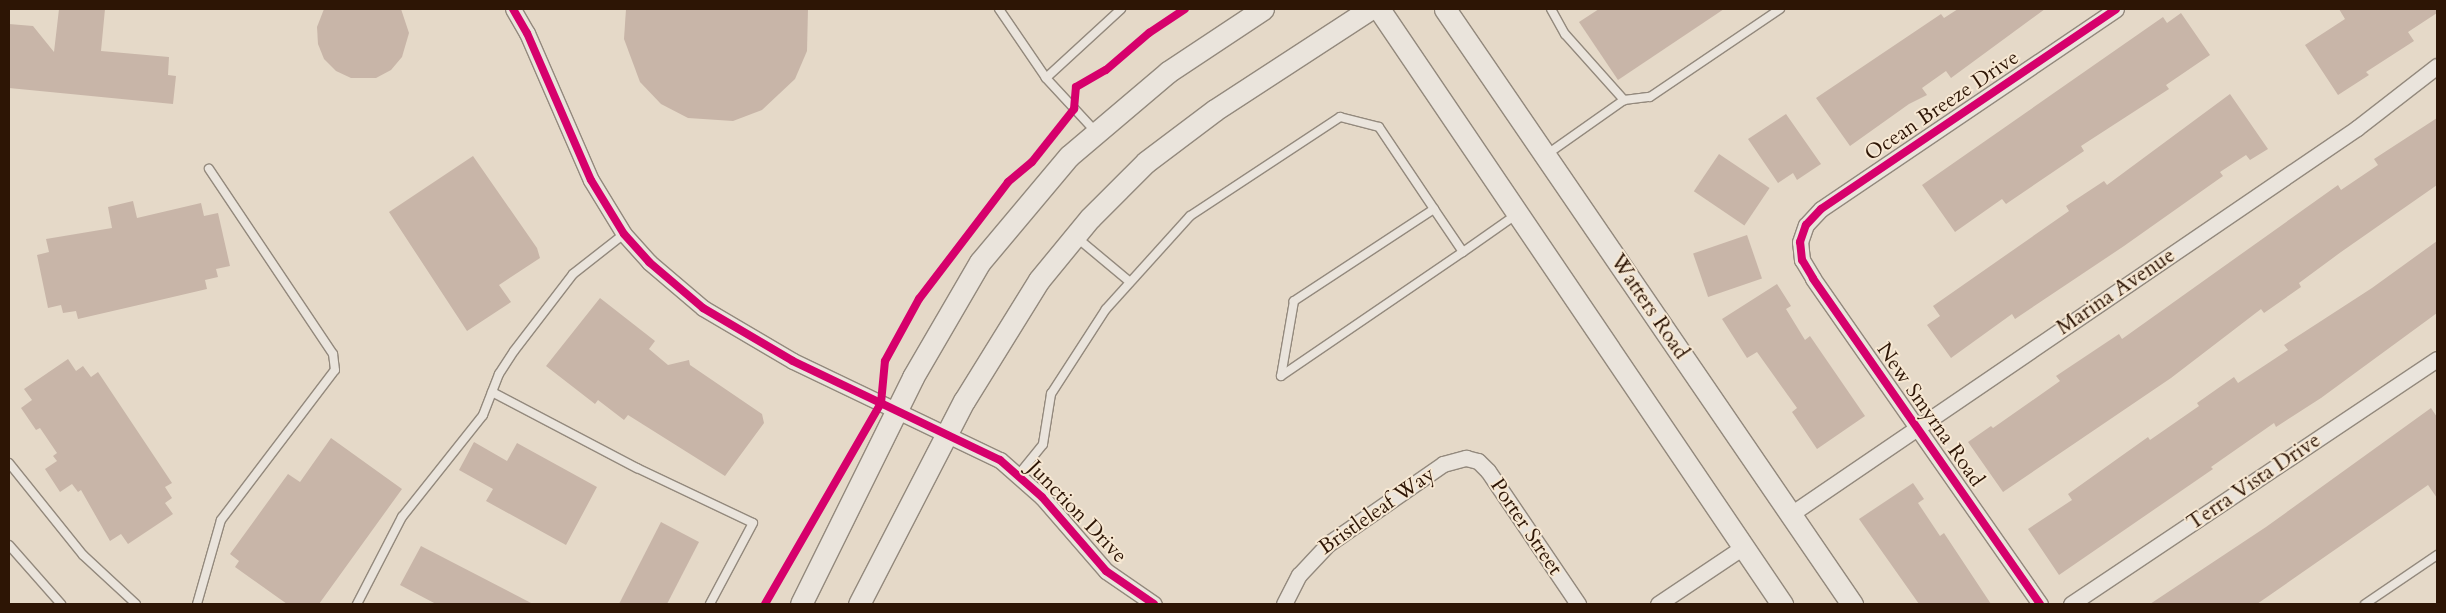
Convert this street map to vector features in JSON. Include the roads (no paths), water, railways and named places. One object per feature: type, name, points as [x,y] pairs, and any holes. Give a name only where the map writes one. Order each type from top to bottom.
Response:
[{"type":"main road","points":[[801,604],[895,410],[980,262],[1069,156],[1168,72],[1264,9]]},
{"type":"main road","points":[[859,604],[946,434],[1039,280],[1075,237],[1146,162],[1214,110],[1370,9]]},
{"type":"main road","points":[[1379,9],[1782,604]]},
{"type":"main road","name":"Watters Road","points":[[1445,9],[1852,604]]},
{"type":"street","name":"Junction Drive","points":[[513,9],[528,33],[591,180],[624,234],[649,262],[703,308],[793,361],[946,434],[1018,474],[1106,571],[1154,604]]},
{"type":"street","name":"Ocean Breeze Drive","points":[[1800,242],[1806,225],[1821,209],[2116,9]]},
{"type":"street","name":"Marina Avenue","points":[[1791,514],[2358,128],[2437,66]]},
{"type":"street","name":"New Smyrna Road","points":[[1800,242],[1802,260],[1813,278],[2040,604]]},
{"type":"street","name":"Terra Vista Drive","points":[[2071,604],[2437,359]]},
{"type":"street","name":"Bristleleaf Way","points":[[1284,604],[1299,575],[1328,544],[1443,464],[1466,458]]},
{"type":"street","name":"Porter Street","points":[[1466,458],[1478,461],[1488,471],[1578,604]]},
{"type":"street","points":[[1658,604],[1744,547]]},
{"type":"lane","points":[[998,9],[1046,78],[1096,132]]},
{"type":"lane","points":[[1046,78],[1121,9]]},
{"type":"lane","points":[[1551,9],[1565,34],[1624,100]]},
{"type":"lane","points":[[1546,155],[1624,100],[1650,97],[1780,9]]},
{"type":"lane","points":[[1018,474],[1043,444],[1051,394],[1106,309],[1130,282],[1190,216],[1340,117],[1379,127],[1463,252]]},
{"type":"lane","points":[[196,604],[222,520],[335,370],[333,354],[209,169]]},
{"type":"lane","points":[[1434,209],[1294,301],[1281,376],[1518,213]]},
{"type":"lane","points":[[359,604],[402,517],[483,415],[492,392],[514,351],[574,274],[624,234]]},
{"type":"lane","points":[[1075,237],[1130,282]]},
{"type":"lane","points":[[492,392],[637,468],[753,523],[710,604]]},
{"type":"lane","points":[[9,463],[83,555],[131,603]]},
{"type":"lane","points":[[9,545],[61,604]]},
{"type":"lane","points":[[2365,604],[2437,555]]}]
